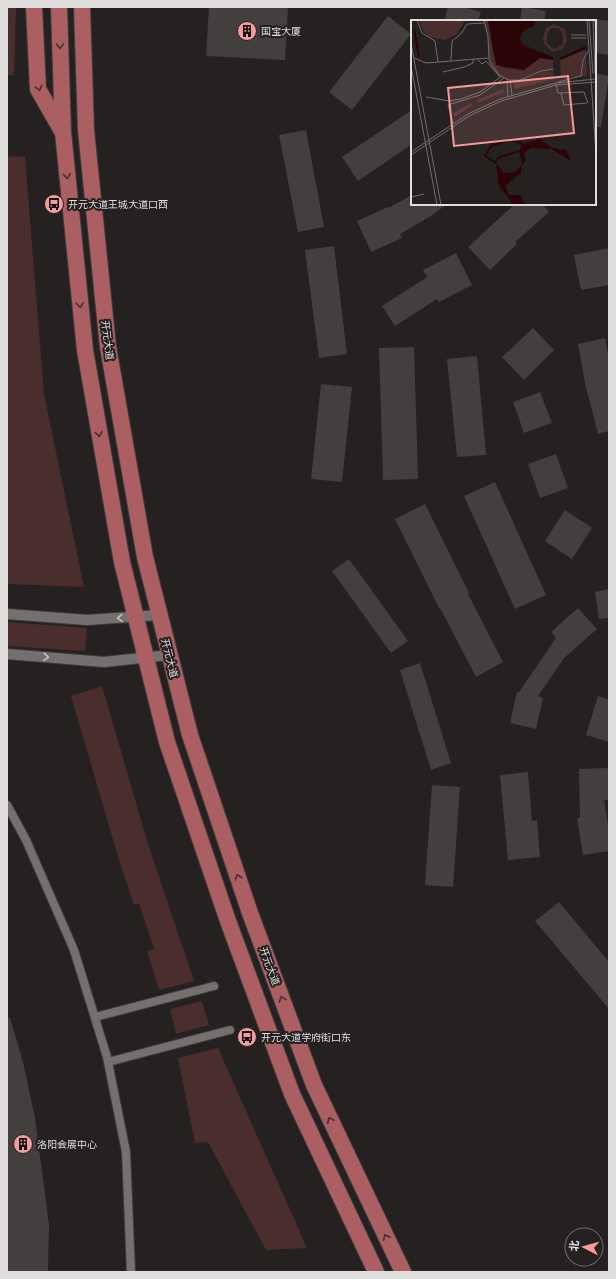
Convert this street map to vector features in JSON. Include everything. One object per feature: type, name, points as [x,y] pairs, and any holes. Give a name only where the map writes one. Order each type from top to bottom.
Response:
[{"type":"main road","points":[[34,7],[38,89],[63,132]]},
{"type":"main road","points":[[59,7],[63,132],[85,350],[122,562],[167,742],[228,921],[292,1094],[376,1272]]},
{"type":"main road","name":"开元大道","points":[[82,7],[86,130],[108,347],[145,557],[169,655],[190,736],[250,913],[314,1085],[403,1272]]},
{"type":"street","points":[[7,614],[87,620],[159,615]]},
{"type":"street","points":[[7,654],[104,662],[169,655]]},
{"type":"street","points":[[7,805],[26,840],[74,950],[108,1062],[126,1152],[131,1272]]},
{"type":"street","points":[[95,1017],[214,986]]},
{"type":"street","points":[[108,1062],[230,1030]]},
{"type":"shaded area","points":[[7,7],[16,7],[14,75],[7,75]]},
{"type":"shaded area","points":[[7,156],[25,157],[44,394],[84,587],[7,584]]},
{"type":"shaded area","points":[[7,622],[87,628],[85,651],[7,646]]},
{"type":"shaded area","points":[[102,686],[148,844],[194,981],[159,990],[147,951],[154,949],[139,903],[134,905],[119,860],[71,696]]},
{"type":"shaded area","points":[[202,1001],[209,1025],[176,1034],[170,1009]]},
{"type":"shaded area","points":[[218,1048],[307,1248],[266,1250],[208,1142],[195,1143],[178,1058]]},
{"type":"building","name":"国宝大厦","points":[[209,7],[288,7],[285,60],[206,56]]},
{"type":"building","points":[[448,7],[463,7],[481,12],[478,20],[444,20]]},
{"type":"building","points":[[522,7],[546,11],[544,20],[520,20]]},
{"type":"building","points":[[388,16],[411,34],[352,110],[329,92]]},
{"type":"building","points":[[595,20],[609,21],[609,55],[596,53]]},
{"type":"building","points":[[596,73],[609,76],[601,127],[596,127]]},
{"type":"building","points":[[411,111],[411,145],[358,181],[342,157]]},
{"type":"building","points":[[306,130],[324,227],[298,232],[279,135]]},
{"type":"building","points":[[411,196],[411,205],[446,205],[431,216],[400,234],[402,238],[371,252],[357,221],[388,208]]},
{"type":"building","points":[[514,205],[543,205],[549,212],[515,242],[517,244],[490,270],[468,247]]},
{"type":"building","points":[[334,246],[347,354],[319,358],[305,250]]},
{"type":"building","points":[[609,248],[609,285],[581,290],[574,255]]},
{"type":"building","points":[[456,253],[472,285],[439,302],[437,299],[395,326],[382,306],[427,277],[423,270]]},
{"type":"building","points":[[533,328],[554,350],[524,380],[502,357]]},
{"type":"building","points":[[605,338],[609,360],[609,431],[598,434],[585,383],[578,344]]},
{"type":"building","points":[[414,347],[418,479],[383,480],[379,348]]},
{"type":"building","points":[[477,356],[486,455],[457,457],[447,359]]},
{"type":"building","points":[[321,384],[352,387],[342,482],[311,479]]},
{"type":"building","points":[[540,392],[552,423],[524,433],[513,402]]},
{"type":"building","points":[[556,454],[568,488],[540,498],[528,464]]},
{"type":"building","points":[[495,482],[546,595],[515,609],[464,496]]},
{"type":"building","points":[[425,504],[469,593],[468,594],[503,662],[476,677],[439,608],[395,519]]},
{"type":"building","points":[[565,510],[592,528],[572,559],[545,541]]},
{"type":"building","points":[[349,559],[408,641],[391,653],[332,571]]},
{"type":"building","points":[[609,589],[609,618],[599,619],[595,592]]},
{"type":"building","points":[[578,608],[597,629],[564,658],[538,696],[543,698],[536,729],[510,723],[517,692],[519,692],[556,638],[551,632]]},
{"type":"building","points":[[420,663],[451,763],[431,770],[400,670]]},
{"type":"building","points":[[598,696],[609,700],[609,742],[586,735]]},
{"type":"building","points":[[609,768],[609,800],[604,800],[609,831],[609,851],[583,855],[577,818],[580,818],[579,769]]},
{"type":"building","points":[[528,772],[532,821],[537,820],[540,857],[508,860],[500,775]]},
{"type":"building","points":[[432,785],[460,787],[453,887],[425,885]]},
{"type":"building","points":[[559,902],[609,962],[609,1009],[535,921]]},
{"type":"building","name":"洛阳会展中心","points":[[7,1018],[10,1018],[23,1062],[35,1118],[49,1225],[48,1272],[7,1272]]},
{"type":"place","name":"国宝大厦","points":[[247,31]]},
{"type":"place","name":"开元大道王城大道口西","points":[[54,204]]},
{"type":"place","name":"开元大道学府街口东","points":[[247,1037]]},
{"type":"place","name":"洛阳会展中心","points":[[23,1144]]}]
